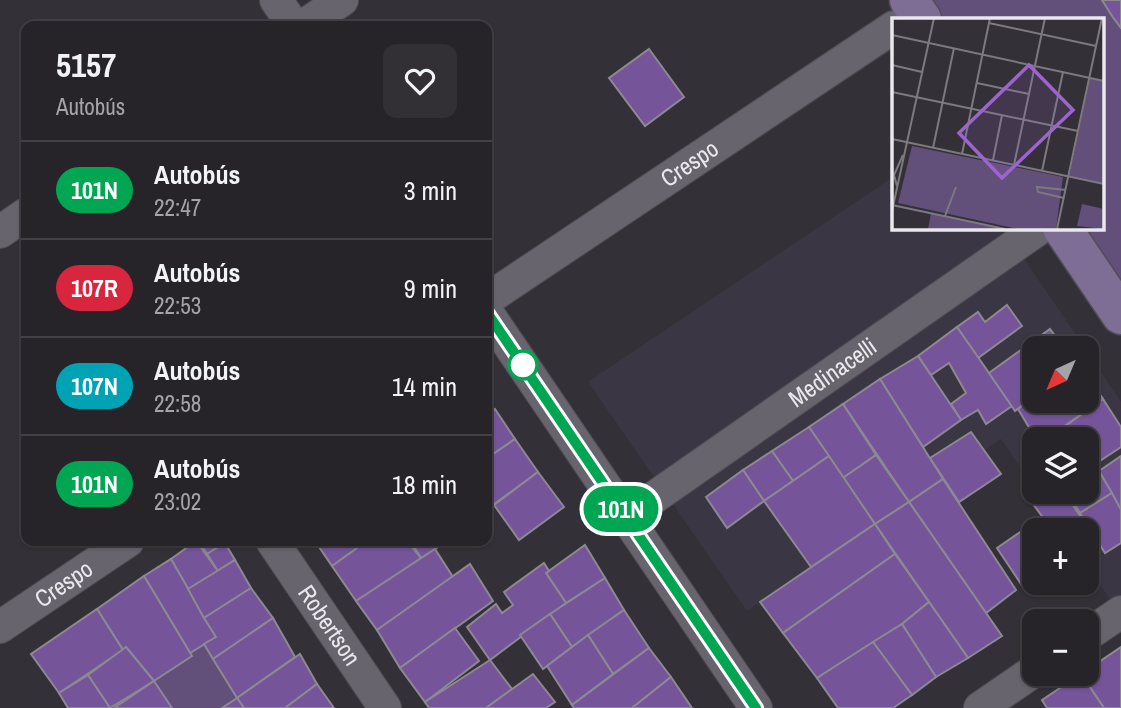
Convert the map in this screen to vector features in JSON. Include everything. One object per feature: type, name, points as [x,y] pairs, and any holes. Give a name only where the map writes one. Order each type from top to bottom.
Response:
[{"type":"main road","points":[[1063,229],[1121,315]]},
{"type":"street","points":[[276,0],[291,21]]},
{"type":"street","points":[[310,21],[342,0]]},
{"type":"street","name":"Crespo","points":[[492,296],[892,26]]},
{"type":"street","points":[[0,232],[21,217]]},
{"type":"street","name":"Medinacelli","points":[[626,517],[1039,229]]},
{"type":"street","points":[[492,320],[756,708]]},
{"type":"street","name":"Crespo","points":[[0,627],[121,546]]},
{"type":"street","name":"Robertson","points":[[275,546],[385,708]]},
{"type":"street","points":[[1099,627],[1121,612]]},
{"type":"street","points":[[980,708],[1022,679]]},
{"type":"shaded area","points":[[931,0],[1121,0],[1121,281],[1086,229],[1104,229],[1104,18],[943,18]]},
{"type":"shaded area","points":[[892,178],[892,229],[1004,229],[1077,336],[1022,336],[1022,413],[1099,413],[1099,369],[1121,402],[1121,616],[1099,583],[1099,518],[1055,518],[1045,504],[1099,504],[1099,427],[1022,427],[1022,470],[1001,439],[747,611],[588,382]]},
{"type":"shaded area","points":[[204,644],[237,698],[222,708],[172,708],[154,681]]},
{"type":"building","points":[[1102,0],[1121,0],[1121,28],[1112,16]]},
{"type":"building","points":[[649,49],[684,97],[645,126],[609,78]]},
{"type":"building","points":[[1007,305],[1022,326],[978,358],[957,327],[978,312],[985,322]]},
{"type":"building","points":[[957,327],[1012,406],[986,424],[978,410],[961,420],[951,404],[966,393],[949,363],[931,375],[918,356]]},
{"type":"building","points":[[1050,329],[1055,336],[1040,336]]},
{"type":"building","points":[[1022,349],[1022,405],[1015,411],[989,373]]},
{"type":"building","points":[[918,356],[961,420],[923,447],[880,379]]},
{"type":"building","points":[[880,379],[943,479],[909,502],[843,404]]},
{"type":"building","points":[[1103,399],[1121,427],[1121,447],[1099,461],[1099,427],[1067,425],[1084,413],[1099,413],[1099,402]]},
{"type":"building","points":[[843,404],[876,455],[843,478],[809,427]]},
{"type":"building","points":[[1022,406],[1022,413],[1083,413],[1063,427],[1029,427],[1018,409]]},
{"type":"building","points":[[495,409],[515,439],[492,455],[492,411]]},
{"type":"building","points":[[809,427],[829,456],[793,481],[772,451]]},
{"type":"building","points":[[971,432],[1001,474],[959,502],[930,458]]},
{"type":"building","points":[[515,439],[538,472],[492,506],[492,455]]},
{"type":"building","points":[[772,451],[793,481],[764,501],[743,470]]},
{"type":"building","points":[[876,455],[909,502],[875,524],[843,478]]},
{"type":"building","points":[[829,456],[875,524],[811,567],[764,501]]},
{"type":"building","points":[[1121,456],[1121,510],[1099,471]]},
{"type":"building","points":[[743,470],[764,501],[727,528],[706,497]]},
{"type":"building","points":[[1099,471],[1112,493],[1099,501]]},
{"type":"building","points":[[538,472],[564,507],[519,540],[494,505]]},
{"type":"building","points":[[943,479],[1016,590],[986,613],[909,502]]},
{"type":"building","points":[[1112,493],[1121,510],[1121,543],[1105,553],[1099,543],[1099,518],[1083,518],[1080,513],[1099,504],[1099,501]]},
{"type":"building","points":[[909,502],[1002,636],[968,658],[875,524]]},
{"type":"building","points":[[1033,504],[1072,504],[1082,518],[1043,518]]},
{"type":"building","points":[[1074,504],[1094,504],[1080,513]]},
{"type":"building","points":[[875,524],[895,554],[783,633],[760,602]]},
{"type":"building","points":[[1022,531],[1022,586],[997,548]]},
{"type":"building","points":[[585,545],[605,578],[566,603],[546,573]]},
{"type":"building","points":[[189,546],[200,546],[218,571],[188,589],[171,559]]},
{"type":"building","points":[[202,546],[220,546],[207,554]]},
{"type":"building","points":[[220,546],[227,546],[235,560],[218,571],[207,554]]},
{"type":"building","points":[[318,546],[360,546],[332,566]]},
{"type":"building","points":[[360,546],[411,546],[422,559],[356,601],[332,566]]},
{"type":"building","points":[[413,546],[439,546],[422,559]]},
{"type":"building","points":[[435,549],[453,577],[377,630],[356,601]]},
{"type":"building","points":[[895,554],[929,602],[902,624],[817,678],[783,633]]},
{"type":"building","points":[[171,559],[216,637],[190,653],[144,576]]},
{"type":"building","points":[[235,560],[251,588],[204,618],[188,589]]},
{"type":"building","points":[[544,563],[549,571],[546,573],[566,603],[490,660],[467,627],[496,604],[502,613],[513,605],[504,592]]},
{"type":"building","points":[[470,564],[493,601],[400,668],[377,630]]},
{"type":"building","points":[[144,576],[192,656],[154,681],[126,647],[123,650],[97,609]]},
{"type":"building","points":[[605,578],[624,610],[572,647],[550,614]]},
{"type":"building","points":[[251,588],[273,618],[213,659],[204,644],[216,637],[204,618]]},
{"type":"building","points":[[929,602],[968,658],[936,677],[902,624]]},
{"type":"building","points":[[97,609],[123,650],[59,693],[31,654]]},
{"type":"building","points":[[624,610],[649,648],[613,674],[588,635]]},
{"type":"building","points":[[550,614],[572,647],[543,669],[520,635]]},
{"type":"building","points":[[273,618],[295,657],[237,698],[213,659]]},
{"type":"building","points":[[902,624],[936,677],[912,695],[873,642]]},
{"type":"building","points":[[455,628],[479,661],[425,702],[400,668]]},
{"type":"building","points":[[588,635],[613,674],[572,705],[547,666]]},
{"type":"building","points":[[873,642],[912,695],[893,708],[838,708],[817,678]]},
{"type":"building","points":[[126,647],[154,681],[110,708],[88,675]]},
{"type":"building","points":[[1121,647],[1121,708],[1104,708],[1089,686],[1099,686],[1099,662]]},
{"type":"building","points":[[649,648],[671,677],[632,708],[574,708],[572,705]]},
{"type":"building","points":[[300,654],[317,684],[285,708],[244,708],[237,698]]},
{"type":"building","points":[[490,660],[512,689],[486,708],[429,708],[425,702]]},
{"type":"building","points":[[533,674],[555,702],[546,708],[486,708]]},
{"type":"building","points":[[88,675],[110,708],[68,708],[59,693]]},
{"type":"building","points":[[671,677],[692,708],[632,708]]},
{"type":"building","points":[[154,681],[172,708],[114,708]]},
{"type":"building","points":[[317,684],[334,708],[285,708]]},
{"type":"building","points":[[1063,686],[1089,686],[1104,708],[1047,708],[1042,700]]},
{"type":"building","points":[[237,698],[244,708],[222,708]]},
{"type":"bus line","name":"101N","points":[[492,320],[756,708]]}]
